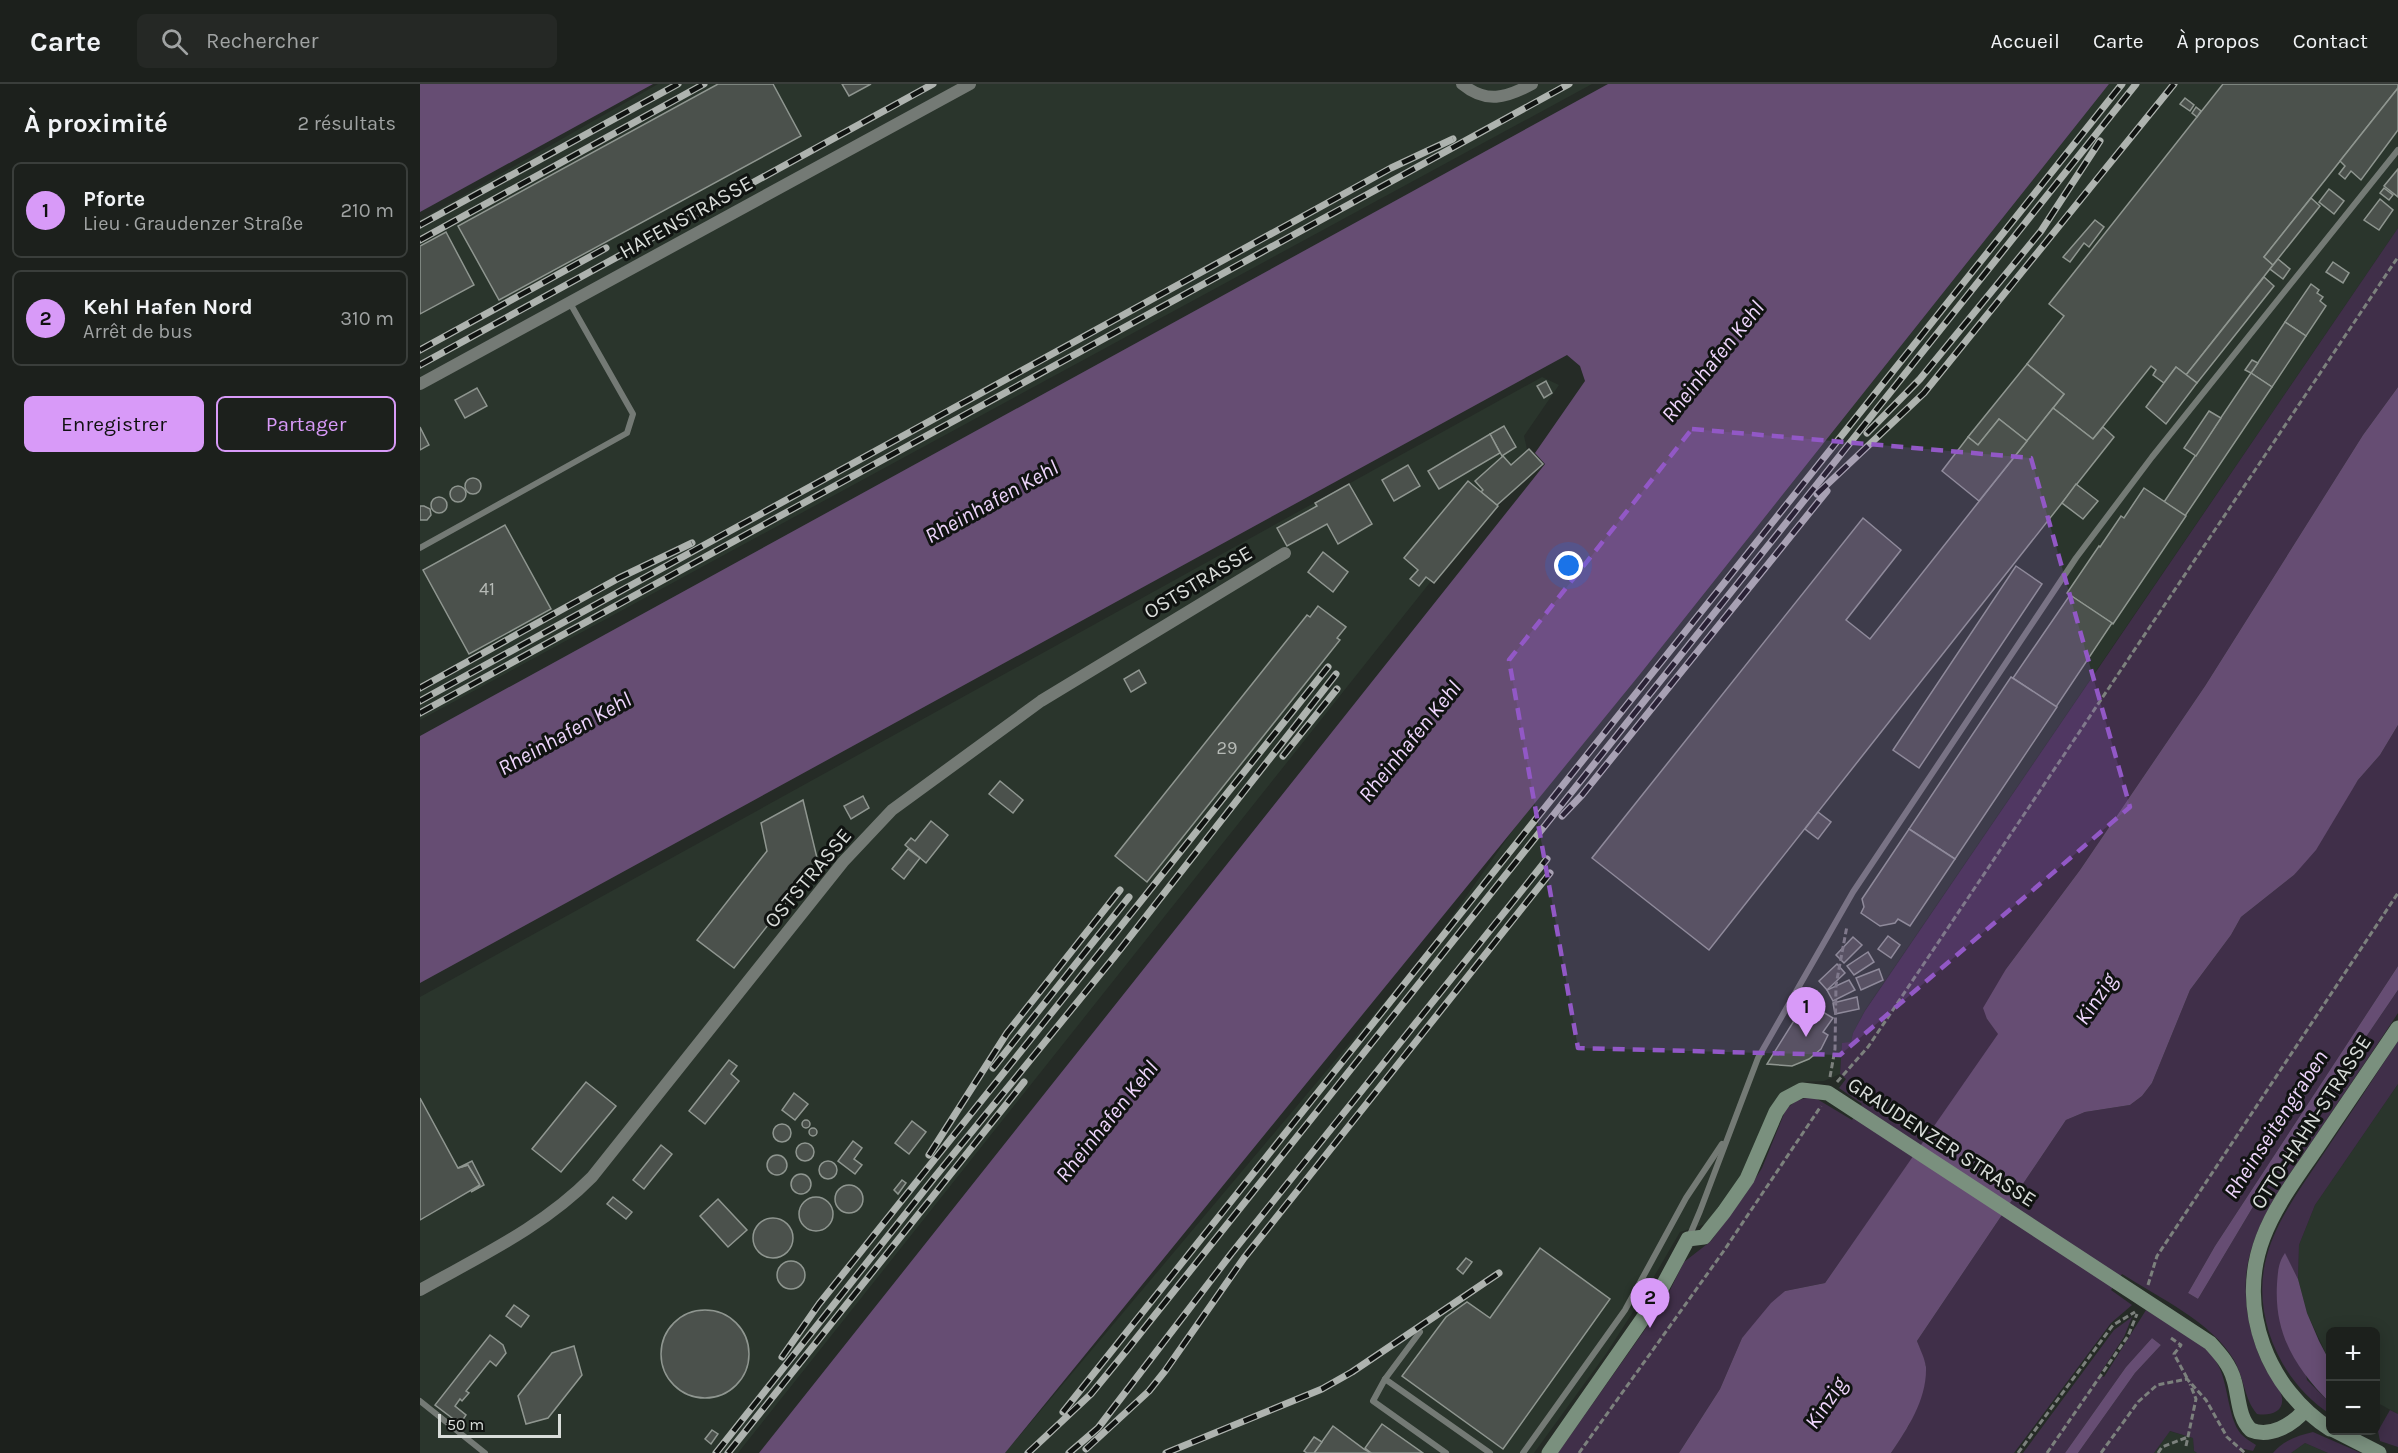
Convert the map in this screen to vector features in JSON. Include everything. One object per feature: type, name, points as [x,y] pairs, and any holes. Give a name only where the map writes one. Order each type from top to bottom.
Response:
[{"type":"street","name":"HAFENSTRASSE","points":[[420,384],[970,84]]},
{"type":"street","points":[[1462,84],[1480,97],[1508,94],[1532,84]]},
{"type":"street","name":"OSTSTRASSE","points":[[420,1290],[550,1215],[592,1177],[843,862],[892,810],[1041,701],[1285,553]]},
{"type":"street","name":"OTTO-HAHN-STRASSE","points":[[2326,1426],[2294,1399],[2271,1364],[2256,1322],[2253,1281],[2262,1241],[2282,1199],[2398,1028]]},
{"type":"street","name":"GRAUDENZER STRASSE","points":[[1688,1239],[1704,1237],[1724,1212],[1747,1179],[1776,1112],[1785,1099],[1802,1090],[1828,1098],[2197,1332],[2219,1353],[2234,1378],[2243,1419],[2251,1430],[2268,1434],[2298,1418],[2305,1410]]},
{"type":"street","points":[[1550,1453],[1653,1304],[1688,1239]]},
{"type":"street","name":"OTTO-HAHN-STRASSE","points":[[2342,1435],[2379,1453]]},
{"type":"lane","points":[[1688,1239],[1758,1058],[1853,892],[2076,558],[2159,448],[2398,150]]},
{"type":"lane","points":[[420,548],[627,433],[633,414],[570,302]]},
{"type":"lane","points":[[1523,1453],[1625,1310],[1686,1198],[1729,1133]]},
{"type":"lane","points":[[1420,1332],[1385,1379],[1373,1401],[1446,1453]]},
{"type":"lane","points":[[1385,1379],[1490,1453]]},
{"type":"lane","points":[[420,1401],[485,1453]]},
{"type":"path","points":[[1579,1453],[1723,1252],[1828,1098],[1868,1047],[2398,257]]},
{"type":"path","points":[[1828,1098],[1835,1049],[1836,985],[1853,892]]},
{"type":"path","points":[[2139,1296],[2157,1256],[2398,893]]},
{"type":"path","points":[[2018,1453],[2113,1325],[2139,1309],[2128,1336],[2047,1453]]},
{"type":"path","points":[[2181,1345],[2174,1354],[2196,1399],[2186,1446]]},
{"type":"path","points":[[2101,1453],[2138,1402],[2157,1385],[2187,1379]]},
{"type":"path","points":[[2187,1379],[2206,1400],[2227,1437],[2244,1453]]},
{"type":"path","points":[[2158,1453],[2162,1447],[2188,1437]]},
{"type":"highlighted area","points":[[1692,429],[2031,458],[2130,807],[1840,1055],[1578,1048],[1509,660]]},
{"type":"shaded area","points":[[420,84],[653,84],[420,212]]},
{"type":"shaded area","points":[[658,84],[1592,84],[420,720],[420,220]]},
{"type":"shaded area","points":[[1608,84],[2109,84],[1641,673],[1005,1453],[759,1453],[1545,464],[1535,453],[1585,381],[1580,366],[1567,355],[420,983],[420,736]]},
{"type":"shaded area","points":[[2109,84],[2398,84],[2398,228],[1865,1010],[1853,1033],[1851,1043],[1842,1044],[1840,1074],[1824,1081],[1802,1082],[1786,1090],[1774,1102],[1740,1180],[1709,1223],[1680,1232],[1606,1354],[1534,1453],[1005,1453],[1429,949],[1518,823],[1641,673]]},
{"type":"shaded area","points":[[2398,228],[2398,387],[2363,435],[2205,686],[2080,870],[2006,969],[1987,1019],[1999,1034],[1825,1283],[1785,1291],[1742,1338],[1720,1389],[1679,1453],[1558,1453],[1663,1304],[1684,1262],[1711,1241],[1745,1195],[1762,1168],[1786,1109],[1796,1101],[1812,1096],[1852,1120],[1862,1104],[1839,1088],[1846,1079],[1840,1074],[1842,1043],[1851,1042],[1853,1033],[1865,1011]]},
{"type":"shaded area","points":[[1542,377],[1559,385],[1524,436],[1529,458],[738,1453],[420,1453],[420,997]]},
{"type":"shaded area","points":[[2398,387],[2398,725],[2380,755],[2358,780],[2316,850],[2294,875],[2241,917],[2231,935],[2190,990],[2152,1083],[2142,1096],[2130,1105],[2085,1112],[2066,1120],[1917,1341],[1926,1367],[1923,1390],[1910,1423],[1891,1453],[1679,1453],[1720,1389],[1742,1338],[1771,1303],[1785,1291],[1825,1283],[1998,1034],[1987,1019],[1983,1008],[2006,969],[2080,870],[2205,686],[2363,435]]},
{"type":"shaded area","points":[[2398,725],[2398,966],[2215,1246],[2188,1293],[2198,1299],[2272,1175],[2398,990],[2398,1013],[2273,1200],[2255,1237],[2249,1257],[2246,1301],[2250,1325],[2261,1359],[2281,1394],[2281,1407],[2271,1414],[2257,1414],[2249,1402],[2234,1360],[2213,1334],[2184,1312],[2122,1274],[2111,1290],[2132,1305],[2111,1323],[2014,1453],[1891,1453],[1909,1425],[1926,1366],[1917,1341],[2066,1120],[2085,1112],[2130,1105],[2142,1096],[2152,1083],[2190,990],[2231,935],[2241,917],[2294,875],[2358,780],[2380,755]]},
{"type":"shaded area","points":[[2398,966],[2398,990],[2272,1175],[2198,1299],[2188,1293],[2215,1246]]},
{"type":"shaded area","points":[[2398,1041],[2398,1084],[2315,1205],[2299,1245],[2298,1279],[2285,1254],[2307,1380],[2326,1399],[2326,1411],[2297,1384],[2284,1365],[2273,1345],[2266,1323],[2263,1277],[2267,1255],[2290,1205]]},
{"type":"shaded area","points":[[2398,1084],[2398,1414],[2380,1404],[2380,1327],[2326,1327],[2326,1353],[2307,1313],[2298,1279],[2299,1245],[2315,1205]]},
{"type":"shaded area","points":[[2285,1253],[2298,1279],[2307,1313],[2326,1354],[2326,1399],[2297,1363],[2283,1335],[2277,1302],[2277,1284]]},
{"type":"shaded area","points":[[2146,1310],[2186,1332],[2211,1354],[2221,1371],[2236,1427],[2256,1445],[2253,1451],[2244,1449],[2241,1453],[2197,1453],[2194,1451],[2193,1438],[2170,1431],[2154,1453],[2078,1453],[2135,1373],[2161,1345],[2152,1338],[2126,1367],[2065,1453],[2023,1453],[2114,1330],[2132,1317],[2124,1337],[2099,1375],[2104,1377]]},
{"type":"shaded area","points":[[2152,1338],[2161,1345],[2135,1373],[2078,1453],[2065,1453],[2126,1367]]},
{"type":"shaded area","points":[[2390,1410],[2398,1414],[2398,1447],[2380,1441],[2380,1428]]},
{"type":"shaded area","points":[[2169,1431],[2193,1438],[2194,1451],[2197,1453],[2154,1453]]},
{"type":"shaded area","points":[[2313,1432],[2361,1453],[2328,1453],[2305,1443],[2291,1453],[2273,1453],[2291,1439]]},
{"type":"shaded area","points":[[2305,1443],[2328,1453],[2291,1453]]},
{"type":"building","points":[[718,84],[773,84],[801,136],[499,300],[458,226]]},
{"type":"building","points":[[842,84],[871,84],[849,96]]},
{"type":"building","points":[[2223,84],[2398,84],[2398,88],[2264,257],[2273,265],[2186,375],[2176,367],[2164,383],[2153,375],[2156,370],[2151,366],[2093,439],[2053,408],[2064,394],[2027,364],[2064,316],[2049,304]]},
{"type":"building","points":[[2398,88],[2398,130],[2361,180],[2351,171],[2345,179],[2339,174],[2345,166],[2340,161]]},
{"type":"building","points":[[2185,98],[2194,105],[2190,111],[2180,104]]},
{"type":"building","points":[[2196,107],[2201,111],[2197,117],[2192,113]]},
{"type":"building","points":[[2398,169],[2398,197],[2384,186]]},
{"type":"building","points":[[2384,188],[2393,195],[2389,200],[2380,193]]},
{"type":"building","points":[[2329,189],[2344,201],[2334,214],[2319,202]]},
{"type":"building","points":[[2311,198],[2320,206],[2273,265],[2264,257]]},
{"type":"building","points":[[2380,199],[2393,210],[2379,230],[2364,220]]},
{"type":"building","points":[[2095,220],[2104,227],[2089,247],[2084,243],[2070,262],[2063,257]]},
{"type":"building","points":[[446,232],[474,285],[420,314],[420,246]]},
{"type":"building","points":[[2278,259],[2290,269],[2283,279],[2270,269]]},
{"type":"building","points":[[2333,262],[2349,273],[2343,283],[2326,272]]},
{"type":"building","points":[[2264,277],[2274,286],[2197,383],[2186,375]]},
{"type":"building","points":[[2311,284],[2319,290],[2317,293],[2323,297],[2320,301],[2326,306],[2306,336],[2285,322]]},
{"type":"building","points":[[2285,322],[2306,336],[2272,387],[2251,373]]},
{"type":"building","points":[[2252,360],[2258,363],[2251,373],[2245,370]]},
{"type":"building","points":[[2027,364],[2064,394],[2027,441],[1999,419],[1978,445],[1968,437]]},
{"type":"building","points":[[2176,367],[2197,383],[2166,424],[2146,407]]},
{"type":"building","points":[[2251,373],[2272,387],[2185,516],[2164,502]]},
{"type":"building","points":[[1546,381],[1552,393],[1544,398],[1537,386]]},
{"type":"building","points":[[477,388],[487,406],[465,418],[455,400]]},
{"type":"building","points":[[2053,408],[2093,439],[2103,427],[2114,437],[1709,950],[1592,858],[1863,518],[1901,550],[1846,620],[1870,639]]},
{"type":"building","points":[[2209,411],[2221,418],[2196,456],[2184,448]]},
{"type":"building","points":[[1999,419],[2027,441],[1979,501],[1942,471],[1968,437],[1978,445]]},
{"type":"building","points":[[1504,426],[1516,447],[1502,456],[1490,434]]},
{"type":"building","points":[[420,427],[429,445],[420,450]]},
{"type":"building","points":[[1490,434],[1500,453],[1439,489],[1428,471]]},
{"type":"building","points":[[1529,449],[1543,464],[1497,505],[1481,492],[1483,490],[1475,481],[1503,456],[1511,465]]},
{"type":"building","points":[[1408,465],[1420,486],[1394,501],[1382,480]]},
{"type":"building","points":[[473,478],[479,480],[481,486],[479,492],[473,494],[467,492],[465,486],[467,480]]},
{"type":"building","points":[[1468,481],[1498,506],[1434,583],[1426,577],[1419,586],[1410,579],[1418,570],[1404,558]]},
{"type":"building","points":[[1349,484],[1372,524],[1338,544],[1327,524],[1287,546],[1277,528],[1317,506],[1315,503]]},
{"type":"building","points":[[2076,484],[2098,501],[2083,519],[2062,503]]},
{"type":"building","points":[[458,486],[464,488],[466,494],[464,500],[458,502],[452,500],[450,494],[452,488]]},
{"type":"building","points":[[2144,488],[2186,516],[2113,624],[2067,593],[2121,516],[2124,518]]},
{"type":"building","points":[[439,497],[445,499],[447,505],[445,511],[439,513],[433,511],[431,505],[433,499]]},
{"type":"building","points":[[420,506],[430,509],[431,515],[427,520],[420,520]]},
{"type":"building","points":[[505,525],[551,609],[469,654],[423,570]]},
{"type":"building","points":[[1323,552],[1348,572],[1333,592],[1308,572]]},
{"type":"building","points":[[2016,566],[2042,584],[1919,768],[1893,750]]},
{"type":"building","points":[[2070,595],[2112,623],[2056,707],[2013,678]]},
{"type":"building","points":[[1318,606],[1346,627],[1337,638],[1340,640],[1147,882],[1115,856],[1307,615],[1310,617]]},
{"type":"building","points":[[1139,670],[1146,683],[1131,692],[1124,679]]},
{"type":"building","points":[[2011,677],[2057,707],[1955,859],[1909,829]]},
{"type":"building","points":[[1000,781],[1023,800],[1013,813],[989,794]]},
{"type":"building","points":[[863,796],[869,808],[851,819],[844,806]]},
{"type":"building","points":[[803,800],[818,862],[734,968],[697,940],[767,851],[761,823]]},
{"type":"building","points":[[1818,812],[1831,822],[1818,839],[1805,829]]},
{"type":"building","points":[[931,821],[948,835],[926,863],[905,845],[911,838],[915,841]]},
{"type":"building","points":[[1909,829],[1955,859],[1910,926],[1898,919],[1895,923],[1880,926],[1861,913],[1864,907],[1862,899]]},
{"type":"building","points":[[908,849],[920,858],[904,879],[892,869]]},
{"type":"building","points":[[1888,936],[1900,945],[1891,958],[1878,949]]},
{"type":"building","points":[[1853,937],[1862,945],[1844,963],[1836,955]]},
{"type":"building","points":[[1868,952],[1874,962],[1854,975],[1847,966]]},
{"type":"building","points":[[1837,964],[1845,973],[1827,990],[1819,981]]},
{"type":"building","points":[[1879,969],[1883,980],[1861,990],[1856,978]]},
{"type":"building","points":[[1849,980],[1855,990],[1833,1001],[1827,990]]},
{"type":"building","points":[[1857,997],[1859,1009],[1835,1014],[1833,1003]]},
{"type":"building","points":[[1811,1005],[1833,1018],[1823,1032],[1828,1035],[1821,1049],[1809,1059],[1792,1066],[1767,1064],[1797,1016],[1802,1019]]},
{"type":"building","points":[[729,1060],[737,1066],[731,1074],[739,1081],[705,1124],[689,1111]]},
{"type":"building","points":[[586,1082],[616,1106],[561,1172],[532,1149]]},
{"type":"building","points":[[794,1093],[808,1104],[795,1120],[782,1110]]},
{"type":"building","points":[[420,1098],[458,1168],[468,1165],[480,1185],[420,1220]]},
{"type":"building","points":[[806,1120],[810,1124],[806,1128],[802,1124]]},
{"type":"building","points":[[912,1121],[926,1132],[909,1154],[895,1143]]},
{"type":"building","points":[[778,1124],[786,1124],[791,1129],[789,1140],[778,1142],[773,1137],[773,1129]]},
{"type":"building","points":[[813,1128],[817,1132],[813,1136],[809,1132]]},
{"type":"building","points":[[853,1141],[862,1148],[854,1159],[862,1165],[855,1174],[838,1161]]},
{"type":"building","points":[[801,1143],[809,1143],[814,1148],[812,1159],[801,1161],[796,1156],[796,1148]]},
{"type":"building","points":[[661,1145],[672,1154],[644,1189],[633,1180]]},
{"type":"building","points":[[773,1155],[781,1155],[787,1161],[787,1169],[781,1175],[773,1175],[767,1169],[767,1161]]},
{"type":"building","points":[[472,1161],[484,1185],[471,1192],[480,1185],[468,1165],[458,1168]]},
{"type":"building","points":[[824,1161],[832,1161],[837,1166],[835,1177],[824,1179],[819,1174],[819,1166]]},
{"type":"building","points":[[797,1174],[805,1174],[811,1180],[811,1188],[805,1194],[797,1194],[791,1188],[791,1180]]},
{"type":"building","points":[[902,1180],[906,1183],[898,1194],[894,1190]]},
{"type":"building","points":[[849,1185],[859,1189],[863,1199],[859,1209],[849,1213],[839,1209],[835,1199],[839,1189]]},
{"type":"building","points":[[613,1197],[632,1212],[626,1219],[607,1204]]},
{"type":"building","points":[[816,1197],[828,1202],[833,1214],[828,1226],[816,1231],[804,1226],[799,1214],[804,1202]]},
{"type":"building","points":[[718,1199],[747,1230],[728,1247],[700,1216]]},
{"type":"building","points":[[773,1218],[787,1224],[793,1238],[787,1252],[773,1258],[759,1252],[753,1238],[759,1224]]},
{"type":"building","points":[[1540,1248],[1610,1299],[1503,1449],[1402,1376],[1446,1317],[1467,1302],[1490,1318]]},
{"type":"building","points":[[1466,1258],[1472,1262],[1463,1274],[1457,1269]]},
{"type":"building","points":[[791,1261],[801,1265],[805,1275],[801,1285],[791,1289],[781,1285],[777,1275],[781,1265]]},
{"type":"building","points":[[514,1305],[529,1316],[521,1327],[506,1316]]},
{"type":"building","points":[[705,1310],[730,1317],[742,1329],[749,1354],[742,1379],[730,1391],[705,1398],[680,1391],[668,1379],[661,1354],[668,1329],[680,1317]]},
{"type":"building","points":[[490,1335],[503,1345],[506,1353],[496,1366],[490,1361],[466,1391],[469,1393],[455,1406],[466,1415],[460,1424],[435,1405]]},
{"type":"building","points":[[574,1346],[582,1375],[548,1418],[526,1424],[518,1396],[552,1353]]},
{"type":"building","points":[[1382,1424],[1423,1453],[1371,1453],[1365,1448]]},
{"type":"building","points":[[1333,1426],[1364,1449],[1371,1453],[1314,1453]]},
{"type":"building","points":[[712,1430],[718,1434],[711,1444],[705,1439]]},
{"type":"building","points":[[1314,1437],[1322,1442],[1314,1453],[1307,1453],[1304,1451]]},
{"type":"railway","points":[[420,225],[678,84]]},
{"type":"railway","points":[[420,240],[704,84]]},
{"type":"railway","points":[[420,365],[933,84]]},
{"type":"railway","points":[[420,713],[1569,84]]},
{"type":"railway","points":[[1063,1412],[2122,84]]},
{"type":"railway","points":[[1028,1453],[1091,1394],[1127,1350],[2136,84]]},
{"type":"railway","points":[[1817,494],[1924,393],[2174,84]]},
{"type":"railway","points":[[420,701],[1391,168],[1453,139]]},
{"type":"railway","points":[[1867,433],[1920,379],[2041,231],[2100,141]]},
{"type":"railway","points":[[420,350],[606,248]]},
{"type":"railway","points":[[1562,816],[1582,795],[1827,491]]},
{"type":"railway","points":[[420,688],[619,578],[692,543]]},
{"type":"railway","points":[[782,1357],[819,1304],[1328,667]]},
{"type":"railway","points":[[716,1453],[934,1178],[1115,956],[1336,674]]},
{"type":"railway","points":[[1283,756],[1337,689]]},
{"type":"railway","points":[[1069,1453],[1098,1428],[1231,1254],[1547,859]]},
{"type":"railway","points":[[1086,1449],[1149,1391],[1244,1258],[1550,873]]},
{"type":"railway","points":[[929,1155],[1007,1033],[1120,890]]},
{"type":"railway","points":[[993,1068],[1129,897]]},
{"type":"railway","points":[[728,1453],[1024,1082]]},
{"type":"railway","points":[[1166,1453],[1322,1389],[1352,1372],[1499,1273]]},
{"type":"place","name":"Pforte","points":[[1806,1037]]},
{"type":"place","name":"Kehl Hafen Nord","points":[[1650,1328]]},
{"type":"water label","name":"Rheinhafen Kehl","points":[[1712,361]]},
{"type":"water label","name":"Rheinhafen Kehl","points":[[991,501]]},
{"type":"water label","name":"Rheinhafen Kehl","points":[[564,733]]},
{"type":"water label","name":"Rheinhafen Kehl","points":[[1409,741]]},
{"type":"water label","name":"Kinzig","points":[[2095,999]]},
{"type":"water label","name":"Rheinhafen Kehl","points":[[1106,1121]]},
{"type":"water label","name":"Rheinseitengraben","points":[[2275,1124]]},
{"type":"water label","name":"Kinzig","points":[[1825,1403]]}]
